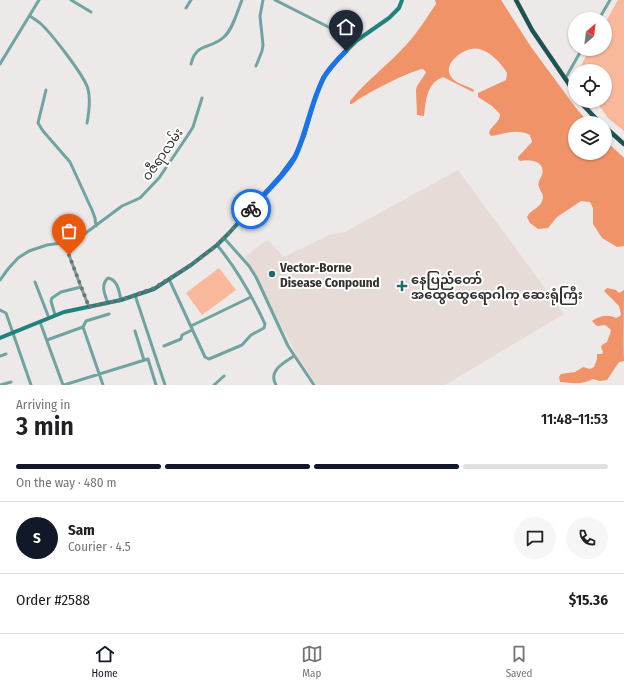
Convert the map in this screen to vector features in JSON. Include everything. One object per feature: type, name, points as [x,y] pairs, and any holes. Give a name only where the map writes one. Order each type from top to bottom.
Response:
[{"type":"highway","points":[[516,0],[532,30],[568,83]]},
{"type":"highway","points":[[586,108],[593,116]]},
{"type":"highway","points":[[612,133],[624,144]]},
{"type":"main road","points":[[0,338],[55,315],[121,300],[154,288],[191,265],[217,245],[281,175],[295,156],[304,136],[315,98],[323,78],[338,59],[356,41],[389,18],[398,8],[402,0]]},
{"type":"street","points":[[0,64],[39,0]]},
{"type":"street","points":[[71,0],[91,12]]},
{"type":"street","points":[[186,8],[191,0]]},
{"type":"street","points":[[192,64],[193,57],[197,51],[224,37],[231,26],[242,0]]},
{"type":"street","points":[[256,66],[263,45],[260,16],[263,0]]},
{"type":"street","points":[[275,0],[356,41]]},
{"type":"street","points":[[604,12],[610,0]]},
{"type":"street","points":[[30,16],[46,30],[82,77],[88,90],[89,97],[89,111],[86,123]]},
{"type":"street","points":[[565,79],[578,56]]},
{"type":"street","points":[[46,90],[38,123],[43,131],[70,162],[94,214],[96,226]]},
{"type":"street","name":"ဝဇီရာလမ်း","points":[[0,280],[18,258],[28,252],[46,245],[79,238],[122,206],[140,198],[159,178],[188,135],[193,126],[202,98]]},
{"type":"street","points":[[224,238],[249,266],[256,277],[288,346],[314,385]]},
{"type":"street","points":[[169,279],[205,357],[209,359],[242,345],[251,335],[264,328],[265,324],[233,265],[217,245]]},
{"type":"street","points":[[69,255],[89,307]]},
{"type":"street","points":[[108,303],[103,287],[108,278],[115,282],[121,300]]},
{"type":"street","points":[[35,282],[49,318]]},
{"type":"street","points":[[55,315],[51,301],[52,298],[61,292],[81,287]]},
{"type":"street","points":[[136,295],[165,385]]},
{"type":"street","points":[[164,346],[181,339],[182,335],[191,328],[251,297]]},
{"type":"street","points":[[0,310],[6,313],[31,385]]},
{"type":"street","points":[[47,340],[83,327],[86,321],[109,314]]},
{"type":"street","points":[[40,322],[63,385],[148,359],[156,385]]},
{"type":"street","points":[[83,327],[103,385]]},
{"type":"street","points":[[135,331],[144,360]]},
{"type":"street","points":[[0,356],[6,354]]},
{"type":"street","points":[[276,385],[273,379],[274,372],[294,356]]},
{"type":"street","points":[[214,385],[224,376]]},
{"type":"street","points":[[0,385],[11,382]]},
{"type":"shaded area","points":[[435,0],[501,0],[531,47],[568,97],[568,108],[576,108],[583,116],[568,116],[568,160],[612,160],[612,147],[624,158],[624,246],[617,247],[602,238],[593,224],[593,208],[590,202],[581,201],[557,217],[548,228],[538,229],[530,223],[527,217],[541,204],[543,199],[538,183],[543,170],[542,167],[536,162],[528,160],[520,161],[518,159],[518,157],[532,142],[530,135],[516,132],[491,136],[489,133],[499,120],[500,114],[492,106],[478,97],[478,93],[506,80],[507,73],[502,65],[492,55],[483,50],[474,48],[463,52],[453,60],[450,65],[449,70],[452,78],[474,90],[473,92],[443,77],[437,80],[430,88],[426,98],[424,116],[417,115],[416,90],[426,72],[423,69],[386,84],[350,104],[350,101],[357,93],[411,39],[436,4]]},
{"type":"shaded area","points":[[618,0],[624,0],[624,131],[612,121],[612,116],[607,116],[601,108],[612,108],[612,64],[582,64],[586,56],[612,56],[611,12]]},
{"type":"shaded area","name":"နေပြည်တော် အထွေထွေရောဂါကု ဆေးရုံကြီး","points":[[458,170],[564,314],[445,385],[317,385],[296,354],[245,257],[268,240],[284,257],[329,235],[345,232]]},
{"type":"shaded area","points":[[219,268],[236,290],[202,315],[186,293]]},
{"type":"shaded area","points":[[607,288],[616,290],[619,293],[624,290],[624,361],[619,362],[607,380],[600,381],[593,379],[577,383],[560,382],[559,377],[561,374],[575,372],[583,367],[590,369],[594,367],[597,354],[602,354],[603,352],[601,347],[607,342],[611,331],[605,325],[597,326],[592,321],[604,316],[616,318],[621,314],[619,306],[604,291]]},
{"type":"way so far","points":[[69,255],[89,307],[121,300],[154,288],[191,265],[221,241],[251,209]]},
{"type":"place","name":"Vector-Borne Disease Conpound","points":[[272,274]]},
{"type":"place","name":"နေပြည်တော် အထွေထွေရောဂါကု ဆေးရုံကြီး","points":[[402,286]]},
{"type":"route","points":[[251,209],[281,175],[295,156],[304,136],[315,98],[323,78],[346,51]]}]
